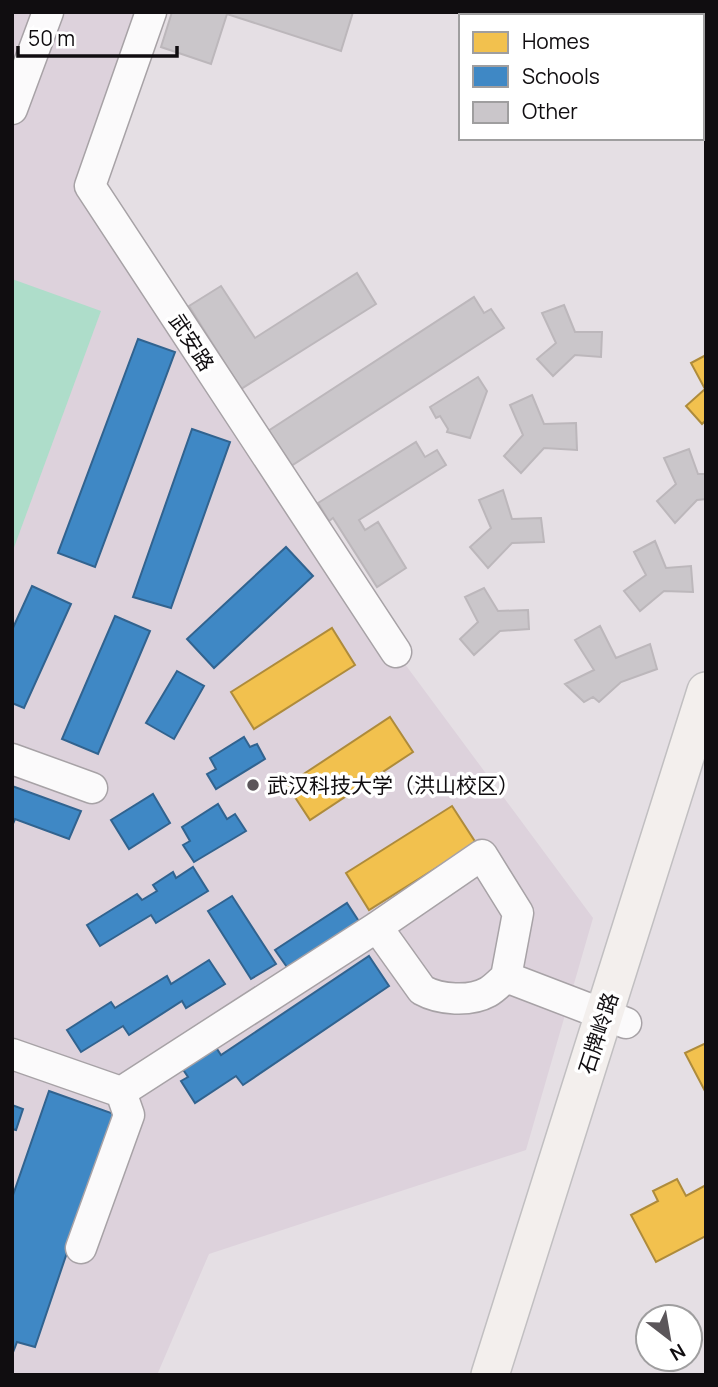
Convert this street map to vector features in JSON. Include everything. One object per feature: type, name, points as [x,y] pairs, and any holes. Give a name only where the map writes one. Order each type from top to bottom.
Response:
[{"type":"main road","name":"石牌岭路","points":[[514,1375],[706,691]]},
{"type":"main road","name":"石牌岭路","points":[[490,1375],[615,1019],[706,776]]},
{"type":"street","points":[[12,110],[48,12]]},
{"type":"street","name":"武安路","points":[[152,12],[90,186],[396,652]]},
{"type":"street","points":[[12,760],[92,788]]},
{"type":"street","points":[[121,1092],[377,927],[482,855],[518,913],[506,977],[491,991],[476,997],[432,995],[422,990],[377,927]]},
{"type":"street","points":[[506,977],[615,1019]]},
{"type":"street","points":[[12,1054],[121,1092]]},
{"type":"street","points":[[81,1248],[129,1115],[121,1092]]},
{"type":"shaded area","name":"武汉科技大学（洪山校区）","points":[[12,12],[151,12],[90,186],[396,652],[593,918],[526,1150],[209,1254],[157,1375],[12,1375]]},
{"type":"green space","points":[[12,279],[101,311],[12,553]]},
{"type":"building: Homes","points":[[706,355],[706,420],[702,424],[686,406],[705,389],[691,363]]},
{"type":"building: Homes","points":[[332,628],[355,665],[254,729],[231,692]]},
{"type":"building: Homes","points":[[390,717],[413,752],[310,820],[287,785]]},
{"type":"building: Homes","points":[[452,806],[476,843],[369,910],[346,873]]},
{"type":"building: Homes","points":[[706,1043],[706,1093],[685,1053]]},
{"type":"building: Homes","points":[[677,1179],[686,1196],[706,1185],[706,1236],[656,1262],[631,1215],[658,1201],[653,1191]]},
{"type":"building: Schools","points":[[138,339],[175,352],[95,567],[58,553]]},
{"type":"building: Schools","points":[[192,429],[230,442],[171,608],[133,597]]},
{"type":"building: Schools","points":[[286,547],[313,576],[214,668],[187,639]]},
{"type":"building: Schools","points":[[32,586],[71,604],[24,708],[12,703],[12,630]]},
{"type":"building: Schools","points":[[115,616],[150,631],[98,754],[62,739]]},
{"type":"building: Schools","points":[[177,671],[204,686],[174,739],[146,723]]},
{"type":"building: Schools","points":[[244,737],[250,747],[257,744],[265,759],[216,789],[207,774],[216,769],[210,758]]},
{"type":"building: Schools","points":[[12,786],[81,811],[69,839],[15,819],[12,826]]},
{"type":"building: Schools","points":[[153,794],[170,823],[129,849],[111,820]]},
{"type":"building: Schools","points":[[218,804],[227,819],[235,814],[246,831],[194,862],[183,845],[190,841],[182,827]]},
{"type":"building: Schools","points":[[193,867],[208,891],[156,923],[151,915],[100,946],[87,925],[137,894],[142,900],[157,891],[153,885],[173,872],[176,878]]},
{"type":"building: Schools","points":[[232,896],[276,964],[251,979],[208,911]]},
{"type":"building: Schools","points":[[347,903],[360,923],[289,970],[275,950]]},
{"type":"building: Schools","points":[[369,956],[389,986],[243,1085],[236,1076],[195,1103],[181,1081],[188,1077],[182,1068],[215,1046],[221,1055]]},
{"type":"building: Schools","points":[[209,960],[225,984],[186,1008],[182,1001],[129,1035],[123,1026],[81,1052],[67,1030],[111,1002],[115,1008],[167,976],[171,984]]},
{"type":"building: Schools","points":[[49,1091],[114,1114],[35,1347],[17,1342],[12,1355],[12,1198]]},
{"type":"building: Schools","points":[[12,1105],[23,1109],[16,1130],[12,1129]]},
{"type":"building: Other","points":[[172,12],[353,12],[341,51],[227,14],[211,64],[161,47]]},
{"type":"building: Other","points":[[357,273],[376,304],[241,389],[189,306],[221,286],[255,338]]},
{"type":"building: Other","points":[[474,297],[484,313],[491,309],[504,328],[291,466],[268,431]]},
{"type":"building: Other","points":[[564,305],[575,332],[602,332],[601,357],[575,355],[553,376],[537,359],[556,343],[542,313]]},
{"type":"building: Other","points":[[478,377],[487,391],[470,438],[447,432],[448,429],[440,416],[436,418],[430,407]]},
{"type":"building: Other","points":[[532,395],[544,424],[576,423],[577,450],[544,448],[521,473],[504,456],[523,435],[510,405]]},
{"type":"building: Other","points":[[416,442],[425,457],[437,450],[446,465],[359,520],[365,530],[378,522],[406,568],[377,587],[333,518],[329,521],[318,503]]},
{"type":"building: Other","points":[[689,449],[698,474],[706,474],[706,499],[697,500],[675,523],[657,501],[676,484],[664,458]]},
{"type":"building: Other","points":[[503,490],[512,519],[541,518],[544,542],[512,543],[488,568],[470,547],[491,528],[479,500]]},
{"type":"building: Other","points":[[655,541],[666,568],[691,566],[693,592],[664,591],[640,611],[624,591],[646,575],[634,552]]},
{"type":"building: Other","points":[[484,588],[498,611],[528,610],[529,629],[500,631],[474,655],[460,639],[478,622],[465,597]]},
{"type":"building: Other","points":[[600,626],[616,658],[650,644],[657,669],[621,682],[599,702],[593,697],[584,702],[565,684],[594,670],[575,640]]},
{"type":"place","name":"武汉科技大学（洪山校区）","points":[[253,785]]}]
